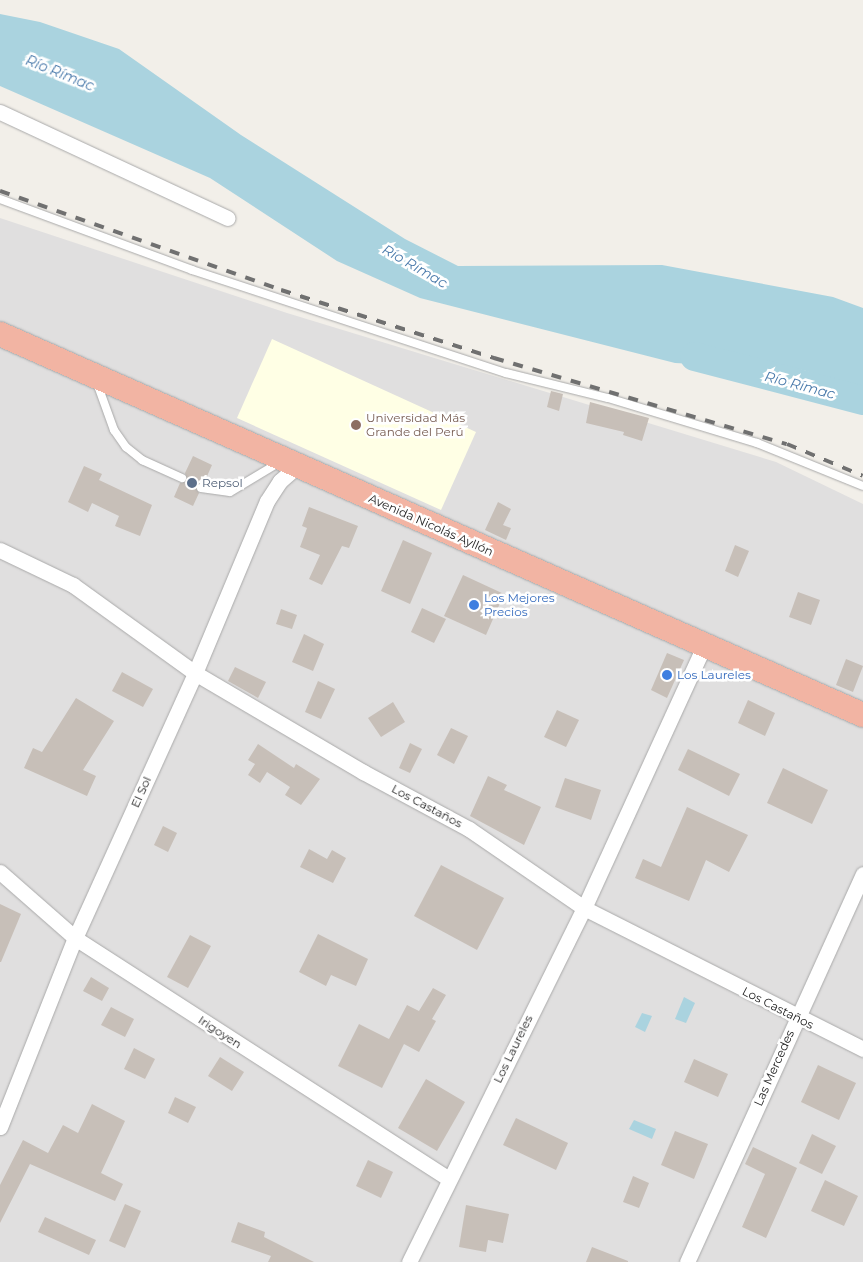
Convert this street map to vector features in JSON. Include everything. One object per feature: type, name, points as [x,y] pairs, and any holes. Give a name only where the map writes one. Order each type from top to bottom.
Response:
[{"type":"highway","name":"Avenida Nicolás Ayllón","points":[[0,334],[863,716]]},
{"type":"street","points":[[0,112],[228,218]]},
{"type":"street","name":"El Sol","points":[[0,1127],[75,938],[195,673],[267,500],[290,463]]},
{"type":"street","name":"Los Castaños","points":[[0,550],[73,585],[195,673],[363,772],[469,829],[584,908],[796,1018],[863,1049]]},
{"type":"street","name":"Los Laureles","points":[[409,1262],[584,908],[704,646]]},
{"type":"street","name":"Irigoyen","points":[[0,872],[75,938],[449,1179]]},
{"type":"street","name":"Las Mercedes","points":[[687,1262],[796,1018],[863,874]]},
{"type":"lane","points":[[0,199],[192,270],[506,373],[608,398],[757,443],[863,486]]},
{"type":"lane","points":[[94,376],[114,430],[126,447],[142,460],[182,478]]},
{"type":"lane","points":[[201,488],[230,492],[290,463]]},
{"type":"shaded area","points":[[0,218],[287,313],[776,462],[863,504],[863,1262],[0,1262]]},
{"type":"shaded area","name":"Universidad Más Grande del Perú","points":[[272,339],[476,432],[441,510],[237,418]]},
{"type":"water","points":[[0,14],[40,22],[119,49],[241,135],[405,239],[458,266],[662,265],[833,297],[863,308],[863,393],[849,385],[803,370],[675,363],[420,298],[337,261],[210,178],[0,86]]},
{"type":"water","points":[[684,997],[695,1003],[686,1023],[675,1019]]},
{"type":"water","points":[[642,1013],[652,1016],[645,1032],[635,1027]]},
{"type":"water","points":[[634,1120],[656,1129],[652,1139],[629,1129]]},
{"type":"building","points":[[551,391],[563,394],[559,411],[547,407]]},
{"type":"building","points":[[590,402],[649,418],[642,441],[623,435],[624,432],[586,423]]},
{"type":"building","name":"Repsol","points":[[193,456],[212,465],[204,483],[196,485],[199,493],[193,506],[174,497],[180,483],[187,481],[185,473]]},
{"type":"building","points":[[84,466],[102,474],[99,480],[152,505],[140,536],[115,526],[119,516],[92,503],[88,512],[68,502]]},
{"type":"building","points":[[498,502],[511,509],[503,525],[511,528],[506,540],[485,530]]},
{"type":"building","points":[[309,507],[358,526],[349,548],[342,546],[322,585],[309,579],[320,555],[300,547],[307,528],[302,526]]},
{"type":"building","points":[[403,540],[432,553],[410,604],[381,591]]},
{"type":"building","points":[[735,545],[749,551],[738,577],[725,571]]},
{"type":"building","name":"Los Mejores Precios","points":[[463,575],[504,594],[486,635],[444,616]]},
{"type":"building","points":[[798,592],[820,600],[811,625],[789,617]]},
{"type":"building","points":[[422,608],[446,619],[434,643],[411,632]]},
{"type":"building","points":[[281,609],[297,615],[292,629],[276,624]]},
{"type":"building","points":[[304,634],[324,644],[313,671],[292,662]]},
{"type":"building","name":"Los Laureles","points":[[667,653],[684,660],[667,698],[651,690]]},
{"type":"building","points":[[846,659],[863,666],[853,692],[836,685]]},
{"type":"building","points":[[235,667],[266,682],[258,698],[228,681]]},
{"type":"building","points":[[122,672],[153,689],[143,707],[112,691]]},
{"type":"building","points":[[318,681],[335,689],[321,719],[305,712]]},
{"type":"building","points":[[76,698],[114,721],[83,770],[96,776],[87,796],[24,768],[33,748],[42,752]]},
{"type":"building","points":[[748,700],[775,713],[765,736],[738,723]]},
{"type":"building","points":[[393,702],[405,722],[381,737],[368,718]]},
{"type":"building","points":[[557,710],[579,720],[566,747],[544,737]]},
{"type":"building","points":[[451,728],[468,736],[454,764],[437,755]]},
{"type":"building","points":[[410,743],[422,749],[410,773],[399,768]]},
{"type":"building","points":[[258,744],[294,768],[296,764],[320,779],[301,805],[285,795],[290,787],[267,772],[260,783],[248,775],[255,764],[248,760]]},
{"type":"building","points":[[688,749],[740,774],[729,796],[678,770]]},
{"type":"building","points":[[783,768],[828,790],[812,824],[767,803]]},
{"type":"building","points":[[488,776],[507,785],[504,790],[541,807],[524,845],[470,816]]},
{"type":"building","points":[[565,778],[601,790],[591,820],[555,807]]},
{"type":"building","points":[[687,807],[748,835],[729,872],[706,860],[689,901],[635,878],[643,859],[661,867]]},
{"type":"building","points":[[163,826],[177,833],[168,852],[154,845]]},
{"type":"building","points":[[309,849],[327,859],[332,850],[346,858],[333,883],[300,867]]},
{"type":"building","points":[[441,865],[504,898],[477,950],[414,916]]},
{"type":"building","points":[[0,904],[21,914],[1,962],[0,962]]},
{"type":"building","points":[[318,934],[368,959],[356,986],[331,975],[326,986],[299,972]]},
{"type":"building","points":[[190,935],[211,946],[188,988],[167,977]]},
{"type":"building","points":[[91,977],[109,988],[102,1001],[83,991]]},
{"type":"building","points":[[433,988],[446,995],[432,1019],[436,1021],[419,1052],[404,1044],[382,1088],[338,1066],[359,1024],[389,1039],[407,1005],[419,1011]]},
{"type":"building","points":[[111,1007],[134,1019],[125,1037],[101,1025]]},
{"type":"building","points":[[134,1048],[155,1059],[145,1079],[124,1069]]},
{"type":"building","points":[[220,1057],[244,1072],[232,1091],[208,1076]]},
{"type":"building","points":[[694,1059],[728,1074],[718,1097],[684,1082]]},
{"type":"building","points":[[818,1065],[856,1083],[839,1120],[801,1102]]},
{"type":"building","points":[[426,1079],[465,1102],[437,1151],[398,1128]]},
{"type":"building","points":[[175,1097],[196,1107],[188,1123],[168,1113]]},
{"type":"building","points":[[92,1104],[125,1121],[101,1173],[123,1184],[115,1201],[30,1164],[0,1223],[0,1185],[23,1140],[48,1153],[63,1125],[78,1133]]},
{"type":"building","points":[[516,1118],[568,1143],[556,1170],[503,1145]]},
{"type":"building","points":[[675,1131],[708,1144],[694,1179],[661,1165]]},
{"type":"building","points":[[812,1134],[836,1146],[822,1174],[799,1163]]},
{"type":"building","points":[[753,1147],[797,1168],[766,1238],[742,1227],[765,1174],[745,1164]]},
{"type":"building","points":[[368,1160],[393,1172],[381,1198],[356,1186]]},
{"type":"building","points":[[633,1176],[649,1183],[639,1208],[623,1202]]},
{"type":"building","points":[[825,1180],[858,1196],[844,1226],[811,1211]]},
{"type":"building","points":[[125,1204],[141,1211],[125,1248],[109,1241]]},
{"type":"building","points":[[466,1205],[509,1214],[503,1243],[488,1240],[486,1252],[459,1247]]},
{"type":"building","points":[[45,1217],[96,1240],[89,1255],[38,1232]]},
{"type":"building","points":[[238,1222],[265,1232],[264,1237],[314,1262],[268,1262],[271,1256],[231,1242]]},
{"type":"building","points":[[592,1247],[628,1261],[628,1262],[586,1262]]},
{"type":"waterway","name":"Río Rímac","points":[[694,356],[863,400]]},
{"type":"railway","points":[[0,191],[281,290],[494,358],[787,444],[863,476]]},
{"type":"place","name":"Universidad Más Grande del Perú","points":[[356,425]]},
{"type":"place","name":"Repsol","points":[[192,483]]},
{"type":"place","name":"Los Mejores Precios","points":[[474,605]]},
{"type":"place","name":"Los Laureles","points":[[667,675]]}]
